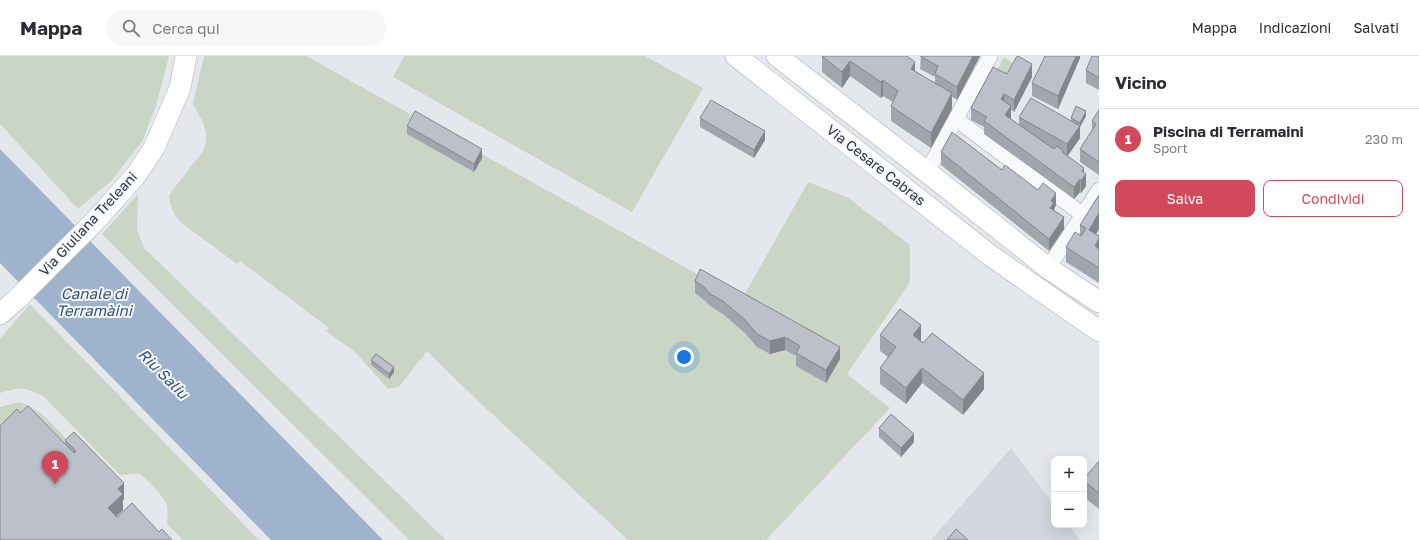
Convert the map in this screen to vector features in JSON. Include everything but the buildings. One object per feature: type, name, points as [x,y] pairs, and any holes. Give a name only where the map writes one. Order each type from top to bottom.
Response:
[{"type":"main road","name":"Via Giuliana Treleani","points":[[0,314],[17,300],[96,220],[136,175],[154,148],[180,88],[186,56]]},
{"type":"main road","name":"Via Cesare Cabras","points":[[736,56],[991,256],[1016,274],[1095,324]]},
{"type":"main road","name":"Via Cesare Cabras","points":[[777,56],[1048,268],[1099,302]]},
{"type":"main road","points":[[1016,274],[1023,275],[1029,272],[1034,266],[1031,255]]},
{"type":"street","points":[[927,172],[990,56]]},
{"type":"street","points":[[956,119],[1083,215]]},
{"type":"street","points":[[1048,268],[1099,190]]},
{"type":"shaded area","points":[[1011,448],[1051,501],[1051,528],[1071,528],[1080,540],[931,540]]},
{"type":"green space","points":[[0,56],[169,56],[156,106],[143,140],[112,180],[78,209],[0,124]]},
{"type":"green space","points":[[204,56],[306,56],[742,299],[808,182],[847,197],[910,245],[910,282],[847,374],[890,408],[766,540],[628,540],[477,400],[427,351],[399,387],[388,389],[355,352],[326,331],[329,328],[240,261],[237,264],[180,222],[172,209],[169,195],[203,151],[205,144],[206,132],[193,104]]},
{"type":"green space","points":[[404,56],[645,56],[703,88],[632,212],[393,77]]},
{"type":"green space","points":[[1004,57],[1015,65],[1005,82],[994,77]]},
{"type":"green space","points":[[138,194],[137,230],[144,248],[446,540],[409,540],[102,234]]},
{"type":"green space","points":[[30,304],[259,540],[183,540],[167,524],[168,514],[166,502],[150,483],[139,474],[134,473],[120,475],[43,396],[22,389],[0,393],[0,339]]},
{"type":"green space","points":[[19,402],[42,414],[74,447],[0,438],[0,407]]},
{"type":"water","name":"Canale di Terramàini","points":[[0,149],[383,540],[271,540],[0,263]]},
{"type":"place","name":"Piscina di Terramaini","points":[[55,484]]},
{"type":"water label","name":"Riu Saliu","points":[[163,374]]}]
